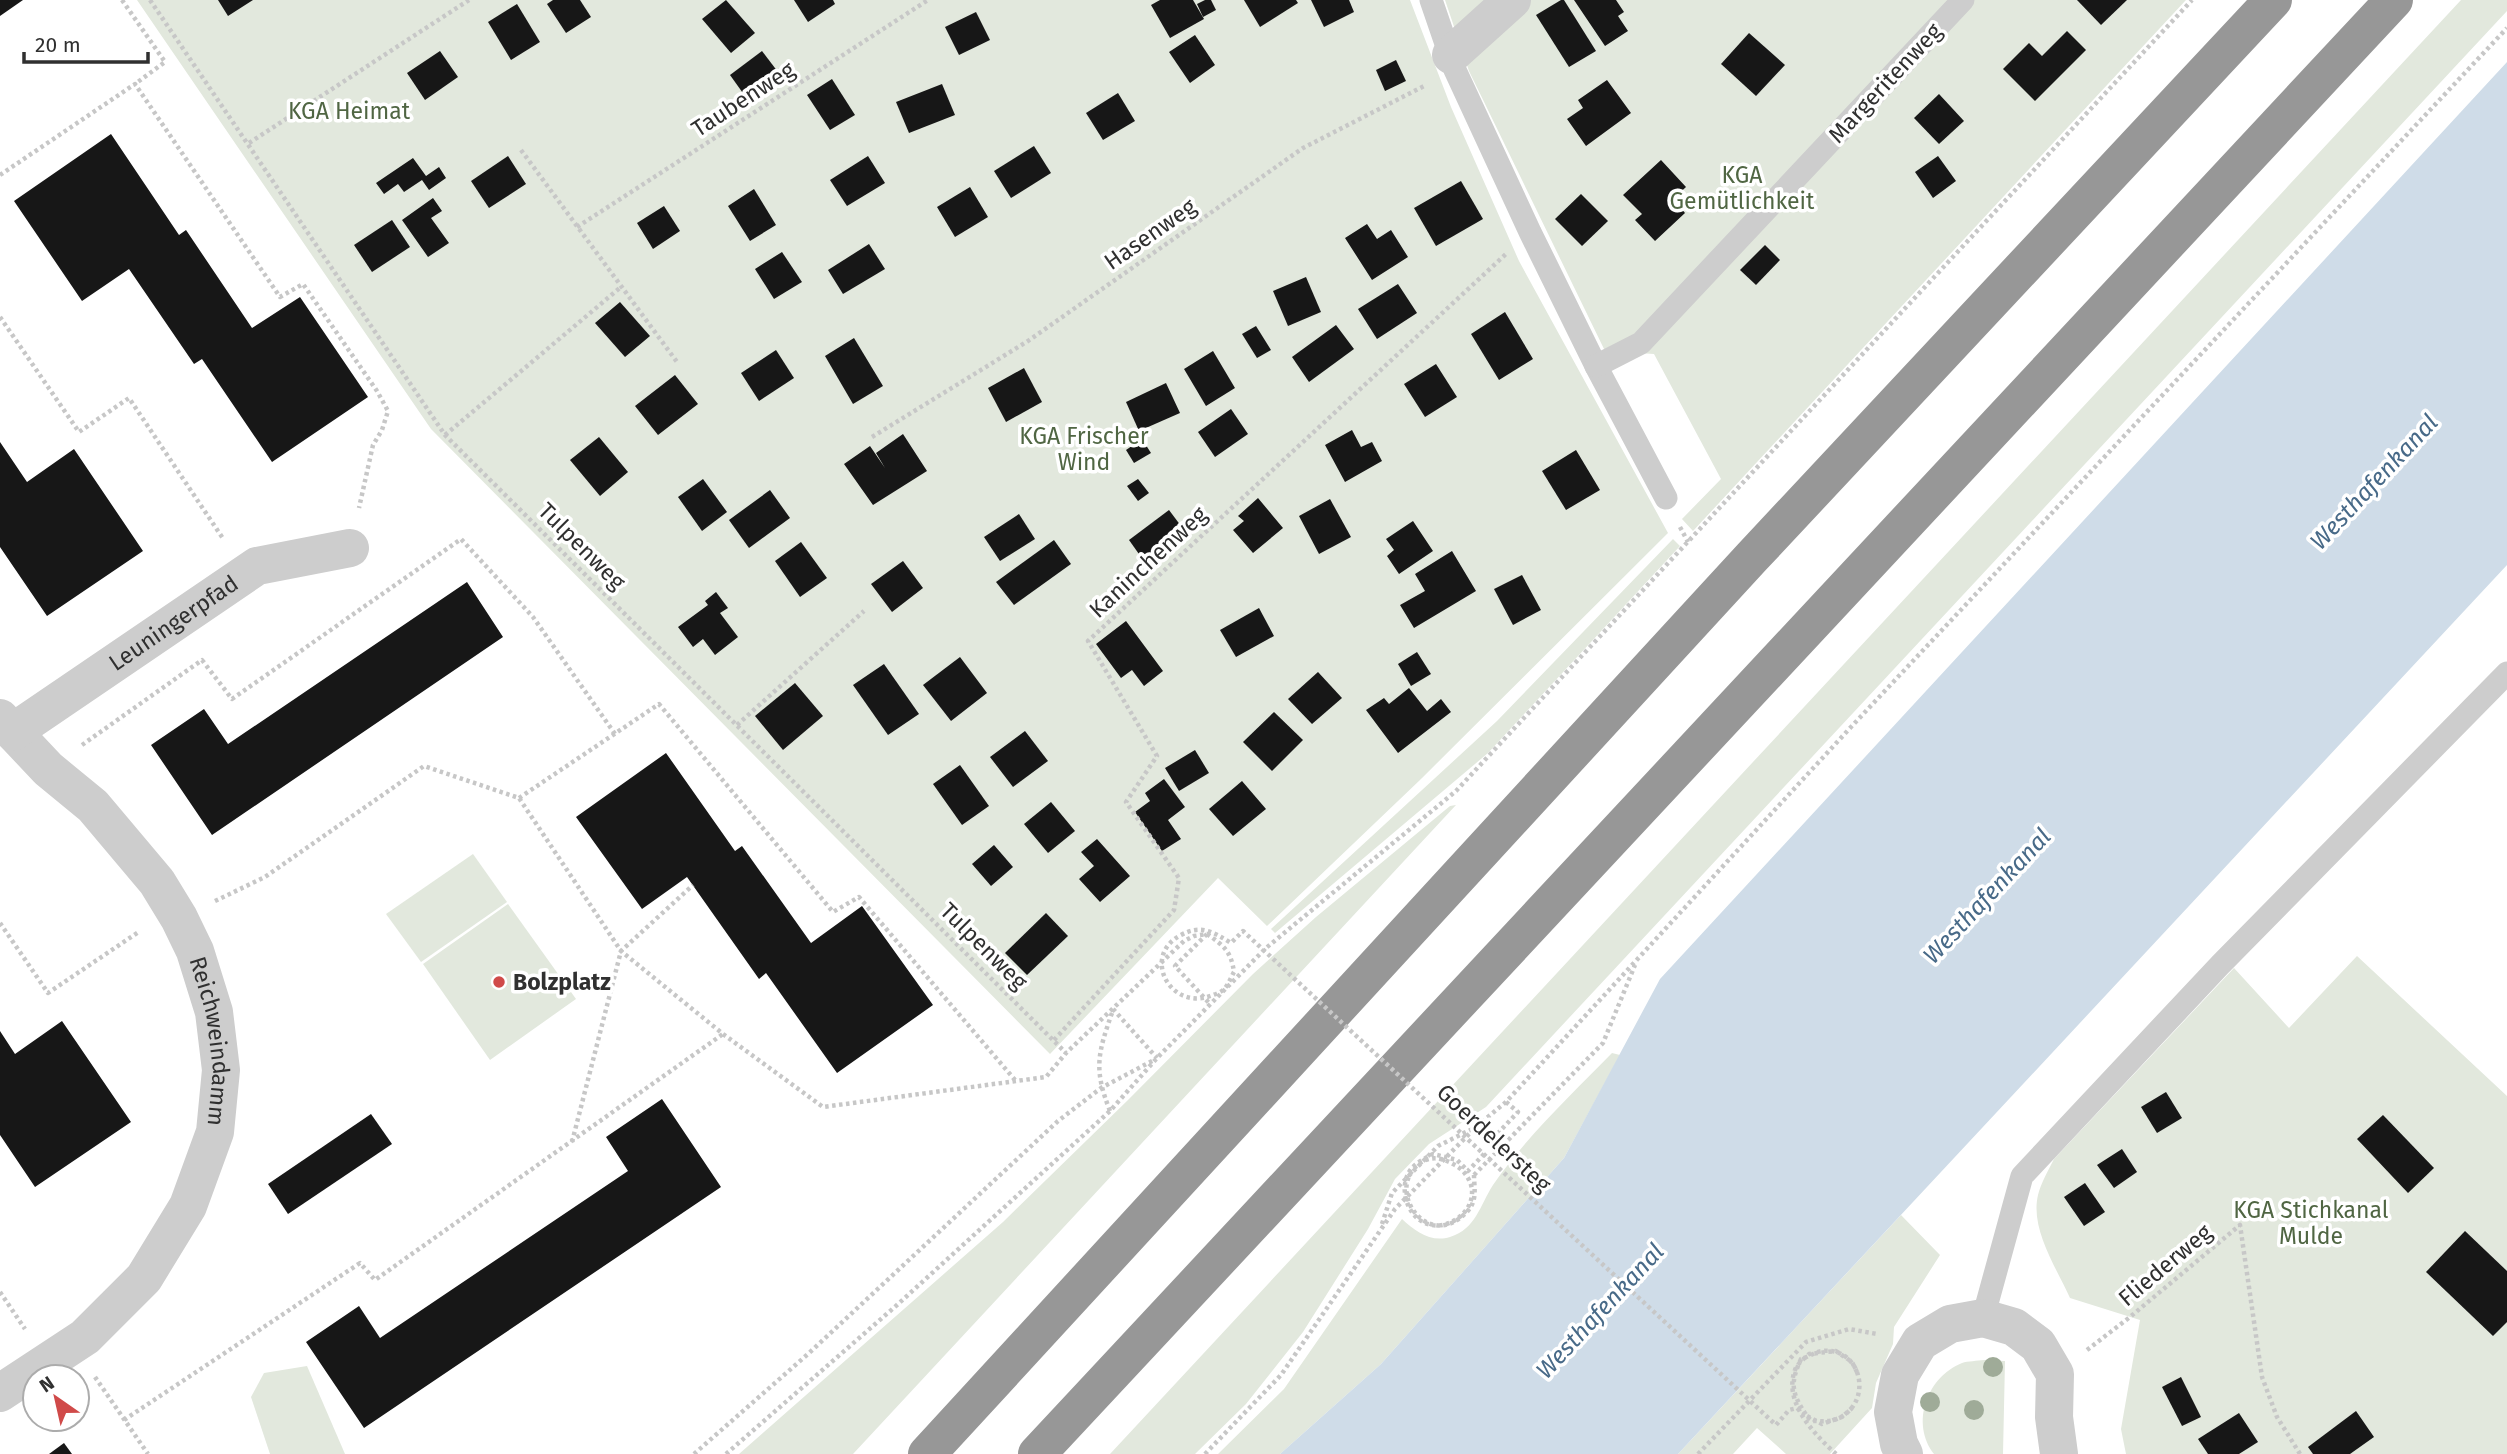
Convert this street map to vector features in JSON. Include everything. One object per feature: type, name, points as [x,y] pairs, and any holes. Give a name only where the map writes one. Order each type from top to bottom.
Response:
[{"type":"highway","points":[[927,1454],[1752,557],[2273,0]]},
{"type":"highway","points":[[1037,1454],[2394,0]]},
{"type":"street","points":[[1453,63],[1512,0]]},
{"type":"street","name":"Leuningerpfad","points":[[6,725],[257,566],[350,548]]},
{"type":"street","name":"Reichweindamm","points":[[0,1393],[85,1337],[144,1278],[188,1206],[215,1132],[221,1070],[214,1012],[195,951],[157,882],[93,806],[48,769],[6,725]]},
{"type":"street","points":[[1895,1451],[1893,1412],[1899,1376],[1920,1342],[1950,1324],[1983,1318],[2014,1327],[2038,1345],[2055,1374],[2054,1417],[2059,1454]]},
{"type":"lane","points":[[1431,0],[1453,63],[1530,232],[1596,366],[1666,498]]},
{"type":"lane","name":"Margeritenweg","points":[[1596,366],[1641,343],[1963,0]]},
{"type":"lane","points":[[1983,1318],[2022,1176],[2220,965],[2507,673]]},
{"type":"path","points":[[0,175],[165,62],[122,0]]},
{"type":"path","name":"Tulpenweg","points":[[150,0],[445,435],[1066,1053]]},
{"type":"path","points":[[249,143],[469,0]]},
{"type":"path","name":"Taubenweg","points":[[577,228],[928,0]]},
{"type":"path","points":[[726,1454],[897,1305],[1110,1111],[1157,1058],[1266,948],[1456,791],[2192,0]]},
{"type":"path","points":[[1205,1454],[1281,1375],[1395,1209],[1478,1126],[1506,1102],[1860,717],[2507,28]]},
{"type":"path","name":"Hasenweg","points":[[872,437],[1028,341],[1303,148],[1453,63]]},
{"type":"path","points":[[135,84],[280,297],[303,284],[388,411],[382,430],[373,444],[350,548]]},
{"type":"path","points":[[521,149],[677,362]]},
{"type":"path","name":"Kaninchenweg","points":[[1054,1040],[1174,910],[1179,878],[1126,802],[1157,756],[1088,641],[1530,232]]},
{"type":"path","points":[[445,435],[621,287]]},
{"type":"path","points":[[0,317],[79,432],[128,398],[246,573]]},
{"type":"path","points":[[48,769],[202,660],[232,699],[461,539],[533,617],[615,734]]},
{"type":"path","points":[[737,725],[864,611]]},
{"type":"path","points":[[519,798],[659,704],[833,912],[859,897],[1016,1081]]},
{"type":"path","points":[[0,923],[48,993],[176,913],[265,877],[424,766],[519,798],[621,951],[723,1034],[823,1107],[1046,1077],[1066,1053],[1184,941],[1207,934]]},
{"type":"path","points":[[572,1142],[621,951],[693,885]]},
{"type":"path","name":"Goerdelersteg","points":[[1207,934],[1231,955],[1234,972],[1222,992],[1203,1000],[1185,998],[1172,988],[1161,963],[1166,949],[1176,938],[1192,929],[1208,929],[1231,943],[1243,930],[1776,1424],[1789,1410],[1797,1408],[1805,1415],[1812,1421],[1822,1421],[1832,1421],[1840,1417],[1848,1413],[1853,1407],[1857,1401],[1859,1394],[1860,1386],[1858,1377],[1856,1369],[1850,1362],[1844,1356],[1834,1353],[1823,1351],[1812,1355],[1801,1359],[1797,1369],[1792,1379],[1794,1391],[1797,1402],[1807,1416],[1814,1420],[1822,1424],[1832,1420],[1842,1417],[1853,1408],[1860,1396],[1859,1386],[1859,1377],[1856,1370],[1852,1362],[1844,1357],[1836,1351],[1823,1352],[1809,1354],[1802,1361],[1795,1368],[1793,1381],[1792,1393],[1795,1403],[1801,1412],[1813,1430],[1836,1454]]},
{"type":"path","points":[[1207,934],[1175,966],[1210,1004]]},
{"type":"path","points":[[1485,1153],[1468,1171],[1457,1160],[1433,1154],[1413,1166],[1404,1183],[1405,1198],[1412,1212],[1425,1223],[1434,1224],[1443,1225],[1458,1218],[1469,1208],[1471,1184],[1464,1172],[1454,1164],[1434,1157],[1414,1167],[1407,1183],[1406,1197],[1414,1212],[1421,1218],[1428,1225],[1444,1226],[1457,1221],[1468,1212],[1474,1201],[1474,1175],[1603,1043],[1636,962]]},
{"type":"path","points":[[1113,1009],[1157,1058]]},
{"type":"path","points":[[1110,1111],[1101,1088],[1098,1051],[1113,1009]]},
{"type":"path","points":[[124,1420],[360,1263],[375,1280],[723,1034]]},
{"type":"path","points":[[694,1454],[808,1354],[1058,1121],[1101,1088],[1157,1058]]},
{"type":"path","points":[[1506,1102],[1518,1112],[1499,1132],[1508,1143]]},
{"type":"path","points":[[1379,1232],[1392,1193],[1438,1146],[1478,1126]]},
{"type":"path","name":"Fliederweg","points":[[2055,1374],[2130,1317],[2240,1225],[2262,1377],[2277,1417],[2300,1454]]},
{"type":"path","points":[[1698,1454],[1806,1342],[1849,1329],[1920,1342]]},
{"type":"path","points":[[73,1344],[148,1454]]},
{"type":"green space","name":"KGA Frischer Wind","points":[[137,0],[1410,0],[1451,107],[1519,261],[1668,533],[1420,780],[1267,926],[1218,878],[1050,1054],[431,429]]},
{"type":"green space","name":"KGA Gemütlichkeit","points":[[1445,0],[2186,0],[1693,531],[1682,519],[1721,479],[1654,354],[1605,351],[1469,71]]},
{"type":"green space","points":[[2461,0],[2507,0],[2507,11],[1486,1107],[1429,1144],[1395,1179],[1368,1229],[1303,1332],[1246,1404],[1195,1454],[1110,1454]]},
{"type":"green space","points":[[1673,539],[1680,546],[1488,753],[1275,933],[1271,929],[1497,721]]},
{"type":"green space","points":[[1456,805],[853,1454],[739,1454],[1003,1222],[1253,974],[1316,917],[1450,806]]},
{"type":"green space","points":[[473,854],[507,902],[421,962],[386,914]]},
{"type":"green space","name":"Bolzplatz","points":[[508,904],[576,999],[490,1060],[423,964]]},
{"type":"green space","name":"KGA Stichkanal Mulde","points":[[2357,956],[2507,1096],[2507,1454],[2126,1454],[2121,1429],[2140,1320],[2070,1298],[2046,1248],[2038,1221],[2038,1195],[2045,1177],[2054,1159],[2234,968],[2289,1028]]},
{"type":"green space","points":[[1612,1053],[1620,1055],[1564,1158],[1381,1364],[1280,1454],[1218,1454],[1284,1389],[1402,1219],[1418,1232],[1436,1238],[1450,1237],[1466,1228],[1493,1185],[1520,1150]]},
{"type":"green space","points":[[1901,1215],[1940,1255],[1894,1327],[1893,1344],[1876,1383],[1872,1408],[1830,1454],[1786,1454],[1757,1428],[1733,1454],[1678,1454]]},
{"type":"green space","points":[[2005,1361],[2003,1454],[1934,1454],[1923,1429],[1923,1415],[1931,1390],[1939,1379],[1962,1363]]},
{"type":"green space","points":[[307,1366],[345,1454],[270,1454],[251,1397],[264,1373]]},
{"type":"water","name":"Westhafenkanal","points":[[2507,62],[2507,565],[1678,1454],[1280,1454],[1381,1364],[1564,1158],[1660,979]]},
{"type":"building","points":[[0,0],[23,0],[0,16]]},
{"type":"building","points":[[218,0],[253,0],[228,16]]},
{"type":"building","points":[[553,0],[580,0],[591,17],[566,33],[547,4]]},
{"type":"building","points":[[726,0],[755,33],[731,53],[702,19]]},
{"type":"building","points":[[794,0],[833,0],[835,4],[808,22]]},
{"type":"building","points":[[1160,0],[1193,0],[1204,19],[1170,38],[1151,5]]},
{"type":"building","points":[[1211,0],[1216,10],[1203,17],[1197,4]]},
{"type":"building","points":[[1244,0],[1296,0],[1298,3],[1260,27]]},
{"type":"building","points":[[1311,0],[1349,0],[1354,12],[1324,27]]},
{"type":"building","points":[[1564,0],[1596,51],[1569,67],[1536,15]]},
{"type":"building","points":[[1574,0],[1616,0],[1624,12],[1618,16],[1628,31],[1605,46]]},
{"type":"building","points":[[2077,0],[2127,0],[2101,25]]},
{"type":"building","points":[[517,4],[540,42],[511,60],[488,22]]},
{"type":"building","points":[[976,12],[990,40],[959,55],[945,27]]},
{"type":"building","points":[[2067,31],[2086,50],[2035,101],[2003,69],[2029,43],[2042,56]]},
{"type":"building","points":[[1749,33],[1785,65],[1756,96],[1721,64]]},
{"type":"building","points":[[1195,35],[1215,65],[1190,83],[1169,52]]},
{"type":"building","points":[[440,51],[458,77],[425,100],[407,73]]},
{"type":"building","points":[[762,51],[778,72],[745,96],[730,75]]},
{"type":"building","points":[[1396,60],[1406,81],[1385,91],[1376,70]]},
{"type":"building","points":[[832,79],[855,115],[830,130],[807,95]]},
{"type":"building","points":[[1607,80],[1631,113],[1586,146],[1567,119],[1583,108],[1578,100]]},
{"type":"building","points":[[942,84],[955,115],[909,133],[896,102]]},
{"type":"building","points":[[1118,93],[1135,121],[1103,140],[1086,113]]},
{"type":"building","points":[[1939,94],[1964,121],[1939,144],[1914,118]]},
{"type":"building","points":[[111,134],[179,235],[186,230],[252,328],[300,297],[368,397],[272,462],[202,359],[194,364],[129,269],[82,301],[14,201]]},
{"type":"building","points":[[1034,146],[1051,173],[1011,198],[994,171]]},
{"type":"building","points":[[508,156],[526,184],[489,208],[471,181]]},
{"type":"building","points":[[868,156],[885,183],[847,206],[830,180]]},
{"type":"building","points":[[1938,156],[1956,181],[1933,198],[1915,172]]},
{"type":"building","points":[[413,158],[426,176],[439,167],[446,178],[429,190],[422,180],[404,192],[398,184],[384,194],[376,183]]},
{"type":"building","points":[[1661,160],[1686,187],[1673,199],[1685,213],[1655,241],[1635,220],[1642,214],[1623,195]]},
{"type":"building","points":[[1461,181],[1483,219],[1436,246],[1414,208]]},
{"type":"building","points":[[970,187],[988,217],[955,237],[937,207]]},
{"type":"building","points":[[754,189],[776,225],[750,241],[728,206]]},
{"type":"building","points":[[1581,194],[1608,221],[1582,246],[1555,219]]},
{"type":"building","points":[[433,198],[442,211],[431,218],[449,243],[428,257],[402,220]]},
{"type":"building","points":[[664,206],[680,231],[653,249],[637,223]]},
{"type":"building","points":[[392,220],[410,247],[372,272],[354,245]]},
{"type":"building","points":[[1367,224],[1377,239],[1391,230],[1408,257],[1372,280],[1345,238]]},
{"type":"building","points":[[869,244],[885,269],[843,294],[828,270]]},
{"type":"building","points":[[1765,245],[1780,260],[1756,285],[1740,270]]},
{"type":"building","points":[[782,252],[802,282],[774,299],[755,269]]},
{"type":"building","points":[[1306,277],[1321,312],[1288,326],[1273,291]]},
{"type":"building","points":[[1398,284],[1417,313],[1377,339],[1358,309]]},
{"type":"building","points":[[620,302],[650,336],[625,357],[595,323]]},
{"type":"building","points":[[1505,312],[1533,359],[1499,380],[1471,334]]},
{"type":"building","points":[[1336,325],[1354,349],[1309,382],[1292,357]]},
{"type":"building","points":[[1256,326],[1271,350],[1257,358],[1242,334]]},
{"type":"building","points":[[854,338],[883,386],[853,404],[825,356]]},
{"type":"building","points":[[776,350],[794,378],[759,401],[741,373]]},
{"type":"building","points":[[1213,351],[1235,388],[1206,406],[1184,369]]},
{"type":"building","points":[[1436,364],[1457,397],[1425,417],[1404,384]]},
{"type":"building","points":[[1024,368],[1042,402],[1006,422],[988,388]]},
{"type":"building","points":[[675,375],[698,404],[658,435],[635,406]]},
{"type":"building","points":[[1166,383],[1180,413],[1139,431],[1126,402]]},
{"type":"building","points":[[1231,409],[1248,434],[1215,457],[1198,432]]},
{"type":"building","points":[[1352,430],[1361,447],[1372,442],[1382,461],[1345,482],[1325,445]]},
{"type":"building","points":[[903,434],[927,471],[873,505],[844,464],[870,446],[885,468],[876,453]]},
{"type":"building","points":[[599,437],[628,472],[600,496],[570,460]]},
{"type":"building","points":[[1142,439],[1151,453],[1134,463],[1126,450]]},
{"type":"building","points":[[0,442],[27,482],[74,449],[143,551],[47,616],[0,547]]},
{"type":"building","points":[[1576,450],[1600,490],[1566,510],[1542,471]]},
{"type":"building","points":[[703,479],[727,512],[702,531],[678,497]]},
{"type":"building","points":[[1138,479],[1149,493],[1138,501],[1127,486]]},
{"type":"building","points":[[770,490],[790,518],[749,548],[729,520]]},
{"type":"building","points":[[1258,498],[1283,528],[1253,553],[1233,530],[1244,521],[1238,516]]},
{"type":"building","points":[[1330,499],[1351,537],[1319,554],[1299,516]]},
{"type":"building","points":[[1169,510],[1187,534],[1146,564],[1129,540]]},
{"type":"building","points":[[1019,514],[1035,539],[1000,561],[984,537]]},
{"type":"building","points":[[1413,521],[1433,551],[1399,574],[1387,556],[1394,550],[1386,539]]},
{"type":"building","points":[[1054,540],[1071,564],[1014,605],[996,582]]},
{"type":"building","points":[[801,542],[827,578],[800,597],[775,561]]},
{"type":"building","points":[[1452,551],[1476,591],[1414,628],[1400,605],[1425,591],[1415,574]]},
{"type":"building","points":[[903,561],[923,588],[892,612],[871,584]]},
{"type":"building","points":[[1522,575],[1541,610],[1513,625],[1494,589]]},
{"type":"building","points":[[467,582],[503,637],[212,835],[151,745],[204,709],[228,744]]},
{"type":"building","points":[[716,592],[728,608],[720,613],[738,637],[715,655],[703,639],[693,647],[678,627],[708,605],[705,601]]},
{"type":"building","points":[[1259,608],[1274,636],[1236,657],[1220,630]]},
{"type":"building","points":[[1126,621],[1163,671],[1144,686],[1132,670],[1121,678],[1096,644]]},
{"type":"building","points":[[1417,652],[1431,674],[1411,686],[1398,664]]},
{"type":"building","points":[[960,657],[987,693],[951,721],[923,685]]},
{"type":"building","points":[[884,664],[919,714],[888,735],[853,685]]},
{"type":"building","points":[[1318,672],[1342,698],[1312,724],[1288,699]]},
{"type":"building","points":[[795,683],[823,716],[783,750],[755,716]]},
{"type":"building","points":[[1409,688],[1427,711],[1441,699],[1451,712],[1398,753],[1366,710],[1384,698],[1389,704]]},
{"type":"building","points":[[1274,712],[1303,740],[1272,771],[1243,742]]},
{"type":"building","points":[[1025,731],[1048,761],[1013,787],[990,757]]},
{"type":"building","points":[[1195,750],[1209,773],[1179,791],[1165,768]]},
{"type":"building","points":[[666,753],[735,851],[742,846],[811,943],[862,906],[933,1005],[837,1073],[766,973],[759,979],[687,877],[642,909],[576,817]]},
{"type":"building","points":[[960,765],[989,806],[962,825],[933,784]]},
{"type":"building","points":[[1164,779],[1185,807],[1168,820],[1181,839],[1162,851],[1135,812],[1150,801],[1145,793]]},
{"type":"building","points":[[1242,781],[1266,809],[1233,836],[1209,809]]},
{"type":"building","points":[[1051,802],[1075,831],[1048,853],[1024,824]]},
{"type":"building","points":[[1097,839],[1130,876],[1100,902],[1079,879],[1094,866],[1081,852]]},
{"type":"building","points":[[994,845],[1013,867],[991,886],[972,864]]},
{"type":"building","points":[[1046,913],[1068,936],[1027,975],[1005,953]]},
{"type":"building","points":[[62,1021],[131,1122],[35,1187],[0,1135],[0,1031],[15,1054]]},
{"type":"building","points":[[2166,1092],[2182,1118],[2157,1133],[2141,1107]]},
{"type":"building","points":[[662,1099],[721,1187],[364,1428],[306,1342],[359,1306],[380,1338],[628,1171],[606,1137]]},
{"type":"building","points":[[371,1114],[392,1144],[288,1214],[268,1184]]},
{"type":"building","points":[[2383,1115],[2434,1168],[2408,1193],[2357,1139]]},
{"type":"building","points":[[2122,1149],[2137,1172],[2114,1188],[2097,1165]]},
{"type":"building","points":[[2085,1183],[2105,1212],[2084,1226],[2064,1197]]},
{"type":"building","points":[[2465,1231],[2507,1271],[2507,1322],[2493,1336],[2426,1272]]},
{"type":"building","points":[[2181,1377],[2201,1417],[2182,1426],[2162,1387]]},
{"type":"building","points":[[2356,1411],[2374,1437],[2350,1454],[2313,1454],[2308,1447]]},
{"type":"building","points":[[2239,1413],[2258,1442],[2239,1454],[2208,1454],[2198,1439]]},
{"type":"building","points":[[64,1443],[72,1454],[49,1454]]},
{"type":"place","name":"Bolzplatz","points":[[499,982]]},
{"type":"park label","name":"KGA Heimat","points":[[349,111]]}]
